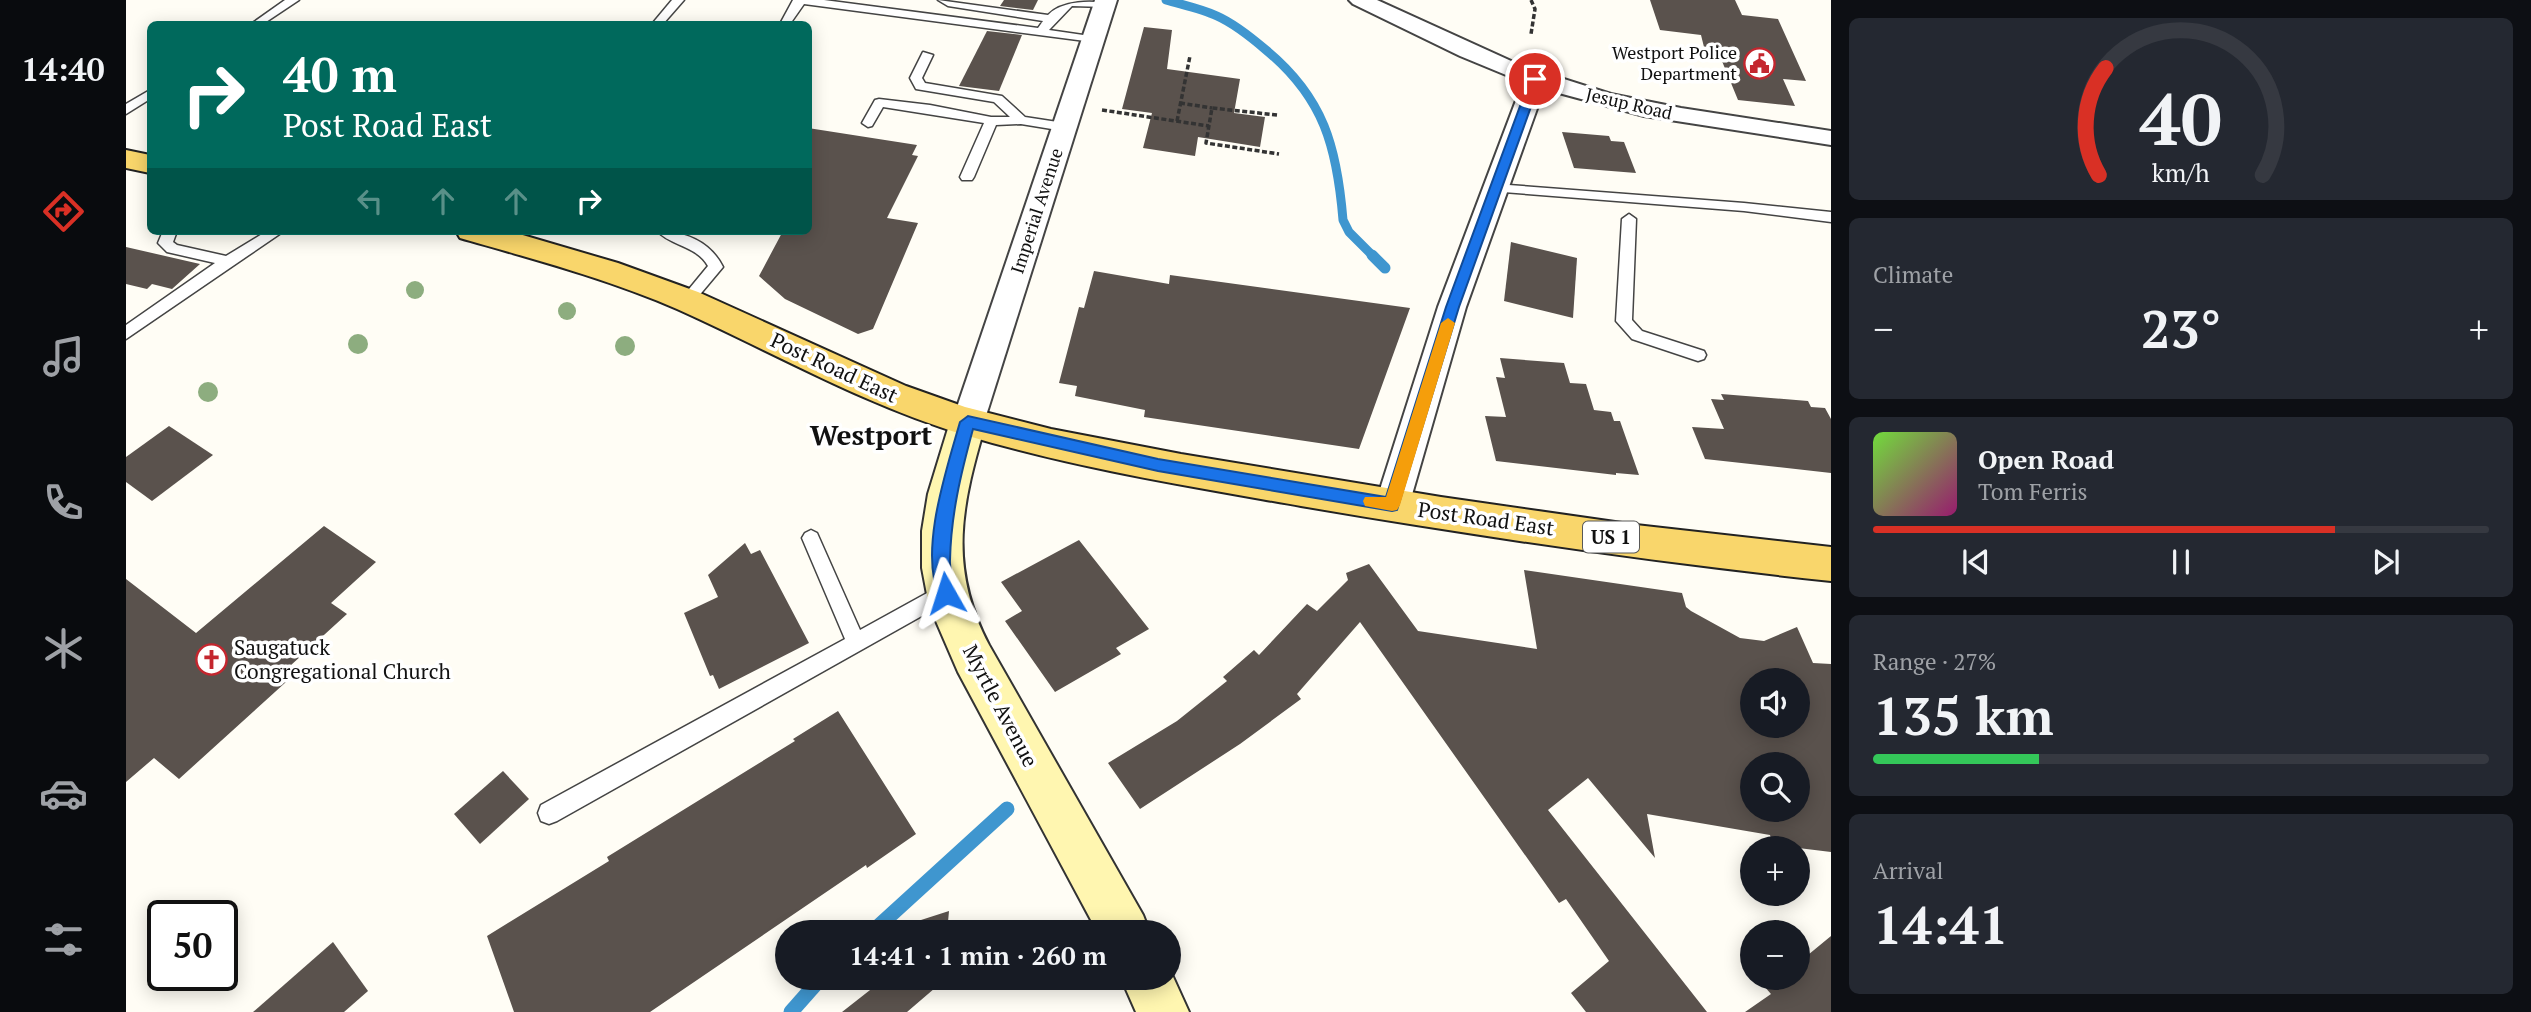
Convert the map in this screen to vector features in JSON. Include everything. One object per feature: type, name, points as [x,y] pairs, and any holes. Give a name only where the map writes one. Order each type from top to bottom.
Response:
[{"type":"main road","points":[[126,159],[147,163]]},
{"type":"main road","name":"Post Road East","points":[[486,235],[588,263],[687,300],[896,397],[968,422],[1158,465],[1392,505],[1741,555],[1831,564]]},
{"type":"main road","name":"Myrtle Avenue","points":[[968,422],[948,491],[943,524],[941,565],[946,593],[960,629],[983,674],[1118,920]]},
{"type":"street","name":"Jesup Road","points":[[1360,0],[1535,79],[1649,110],[1831,138]]},
{"type":"street","name":"Imperial Avenue","points":[[968,422],[1106,2]]},
{"type":"street","points":[[1392,505],[1452,307],[1535,79]]},
{"type":"lane","points":[[261,21],[293,0]]},
{"type":"lane","points":[[660,21],[678,0]]},
{"type":"lane","points":[[788,21],[800,0],[1093,39]]},
{"type":"lane","points":[[944,0],[948,3],[1050,19]]},
{"type":"lane","points":[[1043,31],[1059,6],[1067,1],[1106,2]]},
{"type":"lane","points":[[927,55],[916,78],[920,86],[998,99],[1021,120]]},
{"type":"lane","points":[[126,110],[147,96]]},
{"type":"lane","points":[[868,122],[879,103],[992,121],[1068,116]]},
{"type":"lane","points":[[967,177],[992,121]]},
{"type":"lane","points":[[1495,188],[1744,207],[1831,217]]},
{"type":"lane","points":[[1629,219],[1624,321],[1637,335],[1698,355]]},
{"type":"lane","points":[[168,235],[165,243],[172,249],[228,261]]},
{"type":"lane","points":[[126,333],[228,261],[270,235]]},
{"type":"lane","points":[[674,235],[688,241],[713,259],[716,267],[687,300]]},
{"type":"lane","points":[[811,538],[856,643]]},
{"type":"lane","points":[[549,813],[946,593]]},
{"type":"path","points":[[1531,0],[1535,9],[1531,34]]},
{"type":"path","points":[[1177,121],[1190,56]]},
{"type":"path","points":[[1180,103],[1278,115]]},
{"type":"path","points":[[1212,108],[1206,143],[1279,154]]},
{"type":"path","points":[[1068,116],[1177,121],[1209,126]]},
{"type":"building","points":[[1004,0],[1038,0],[1033,10],[1000,6]]},
{"type":"building","name":"Westport Police Department","points":[[1650,0],[1735,0],[1742,15],[1778,19],[1806,81],[1783,79],[1795,106],[1738,100],[1717,49],[1704,47],[1701,35],[1660,30]]},
{"type":"building","points":[[1144,27],[1172,30],[1167,69],[1240,79],[1234,113],[1265,117],[1260,147],[1198,137],[1195,156],[1143,148],[1152,113],[1122,109]]},
{"type":"building","points":[[987,31],[1022,35],[999,91],[959,86]]},
{"type":"building","points":[[812,129],[917,145],[912,155],[918,156],[887,218],[918,223],[873,329],[858,334],[785,299],[759,276],[781,235],[812,235]]},
{"type":"building","points":[[1562,132],[1609,136],[1611,141],[1624,142],[1636,173],[1574,168]]},
{"type":"building","points":[[1511,242],[1577,258],[1573,318],[1504,301]]},
{"type":"building","points":[[126,247],[200,264],[172,289],[152,284],[147,289],[126,284]]},
{"type":"building","points":[[1094,271],[1169,284],[1170,275],[1410,308],[1359,449],[1144,417],[1145,410],[1075,396],[1077,386],[1059,383],[1079,307],[1084,308]]},
{"type":"building","points":[[1500,358],[1564,363],[1570,383],[1586,384],[1594,410],[1611,412],[1614,421],[1620,421],[1639,475],[1616,475],[1496,461],[1485,416],[1506,417],[1496,377],[1505,378]]},
{"type":"building","points":[[1721,394],[1808,401],[1811,407],[1825,408],[1831,419],[1831,473],[1705,459],[1692,427],[1724,429],[1711,399],[1724,400]]},
{"type":"building","points":[[169,426],[213,455],[152,501],[126,482],[126,457]]},
{"type":"building","name":"Saugatuck Congregational Church","points":[[324,526],[376,562],[331,603],[347,614],[279,676],[286,682],[179,779],[154,758],[126,782],[126,579],[196,633]]},
{"type":"building","points":[[1079,540],[1149,629],[1116,648],[1121,654],[1055,692],[1005,621],[1022,611],[1001,582]]},
{"type":"building","points":[[745,543],[751,554],[760,550],[809,643],[719,689],[713,675],[710,676],[684,613],[718,597],[708,575]]},
{"type":"building","points":[[1369,564],[1418,631],[1537,649],[1524,570],[1682,593],[1686,607],[1691,611],[1740,638],[1764,641],[1797,627],[1813,663],[1831,664],[1831,852],[1810,849],[1810,836],[1770,836],[1647,814],[1655,858],[1588,778],[1548,810],[1707,1012],[1586,1012],[1571,993],[1609,961],[1566,899],[1559,903],[1360,622],[1297,694],[1301,699],[1240,744],[1140,809],[1108,763],[1177,721],[1227,681],[1223,677],[1254,650],[1259,655],[1307,604],[1317,611],[1348,580],[1346,573]]},
{"type":"building","points":[[838,711],[916,834],[785,920],[775,920],[775,927],[650,1012],[514,1012],[487,936],[609,861],[607,857],[795,741],[793,739]]},
{"type":"building","points":[[503,771],[529,799],[480,844],[454,814]]},
{"type":"building","points":[[949,911],[948,920],[921,920]]},
{"type":"building","points":[[1831,936],[1831,1012],[1745,1012],[1771,994],[1768,990],[1810,990],[1810,953]]},
{"type":"building","points":[[333,942],[368,991],[344,1012],[253,1012]]},
{"type":"building","points":[[870,990],[933,990],[907,1012],[842,1012]]},
{"type":"waterway","points":[[1166,0],[1199,9],[1237,27],[1286,68],[1302,87],[1324,126],[1331,147],[1337,169],[1343,220],[1349,232],[1385,268]]},
{"type":"waterway","points":[[885,920],[1007,809]]},
{"type":"waterway","points":[[791,1012],[810,990]]},
{"type":"slow traffic","points":[[1371,501],[1392,505],[1448,323]]},
{"type":"place","name":"Westport Police Department","points":[[1760,63]]},
{"type":"place","name":"Saugatuck Congregational Church","points":[[211,660]]},
{"type":"district","name":"Westport","points":[[871,435]]},
{"type":"route","points":[[946,593],[941,565],[943,524],[948,491],[968,422],[1037,440],[1158,465],[1392,505],[1452,307],[1535,79]]}]
